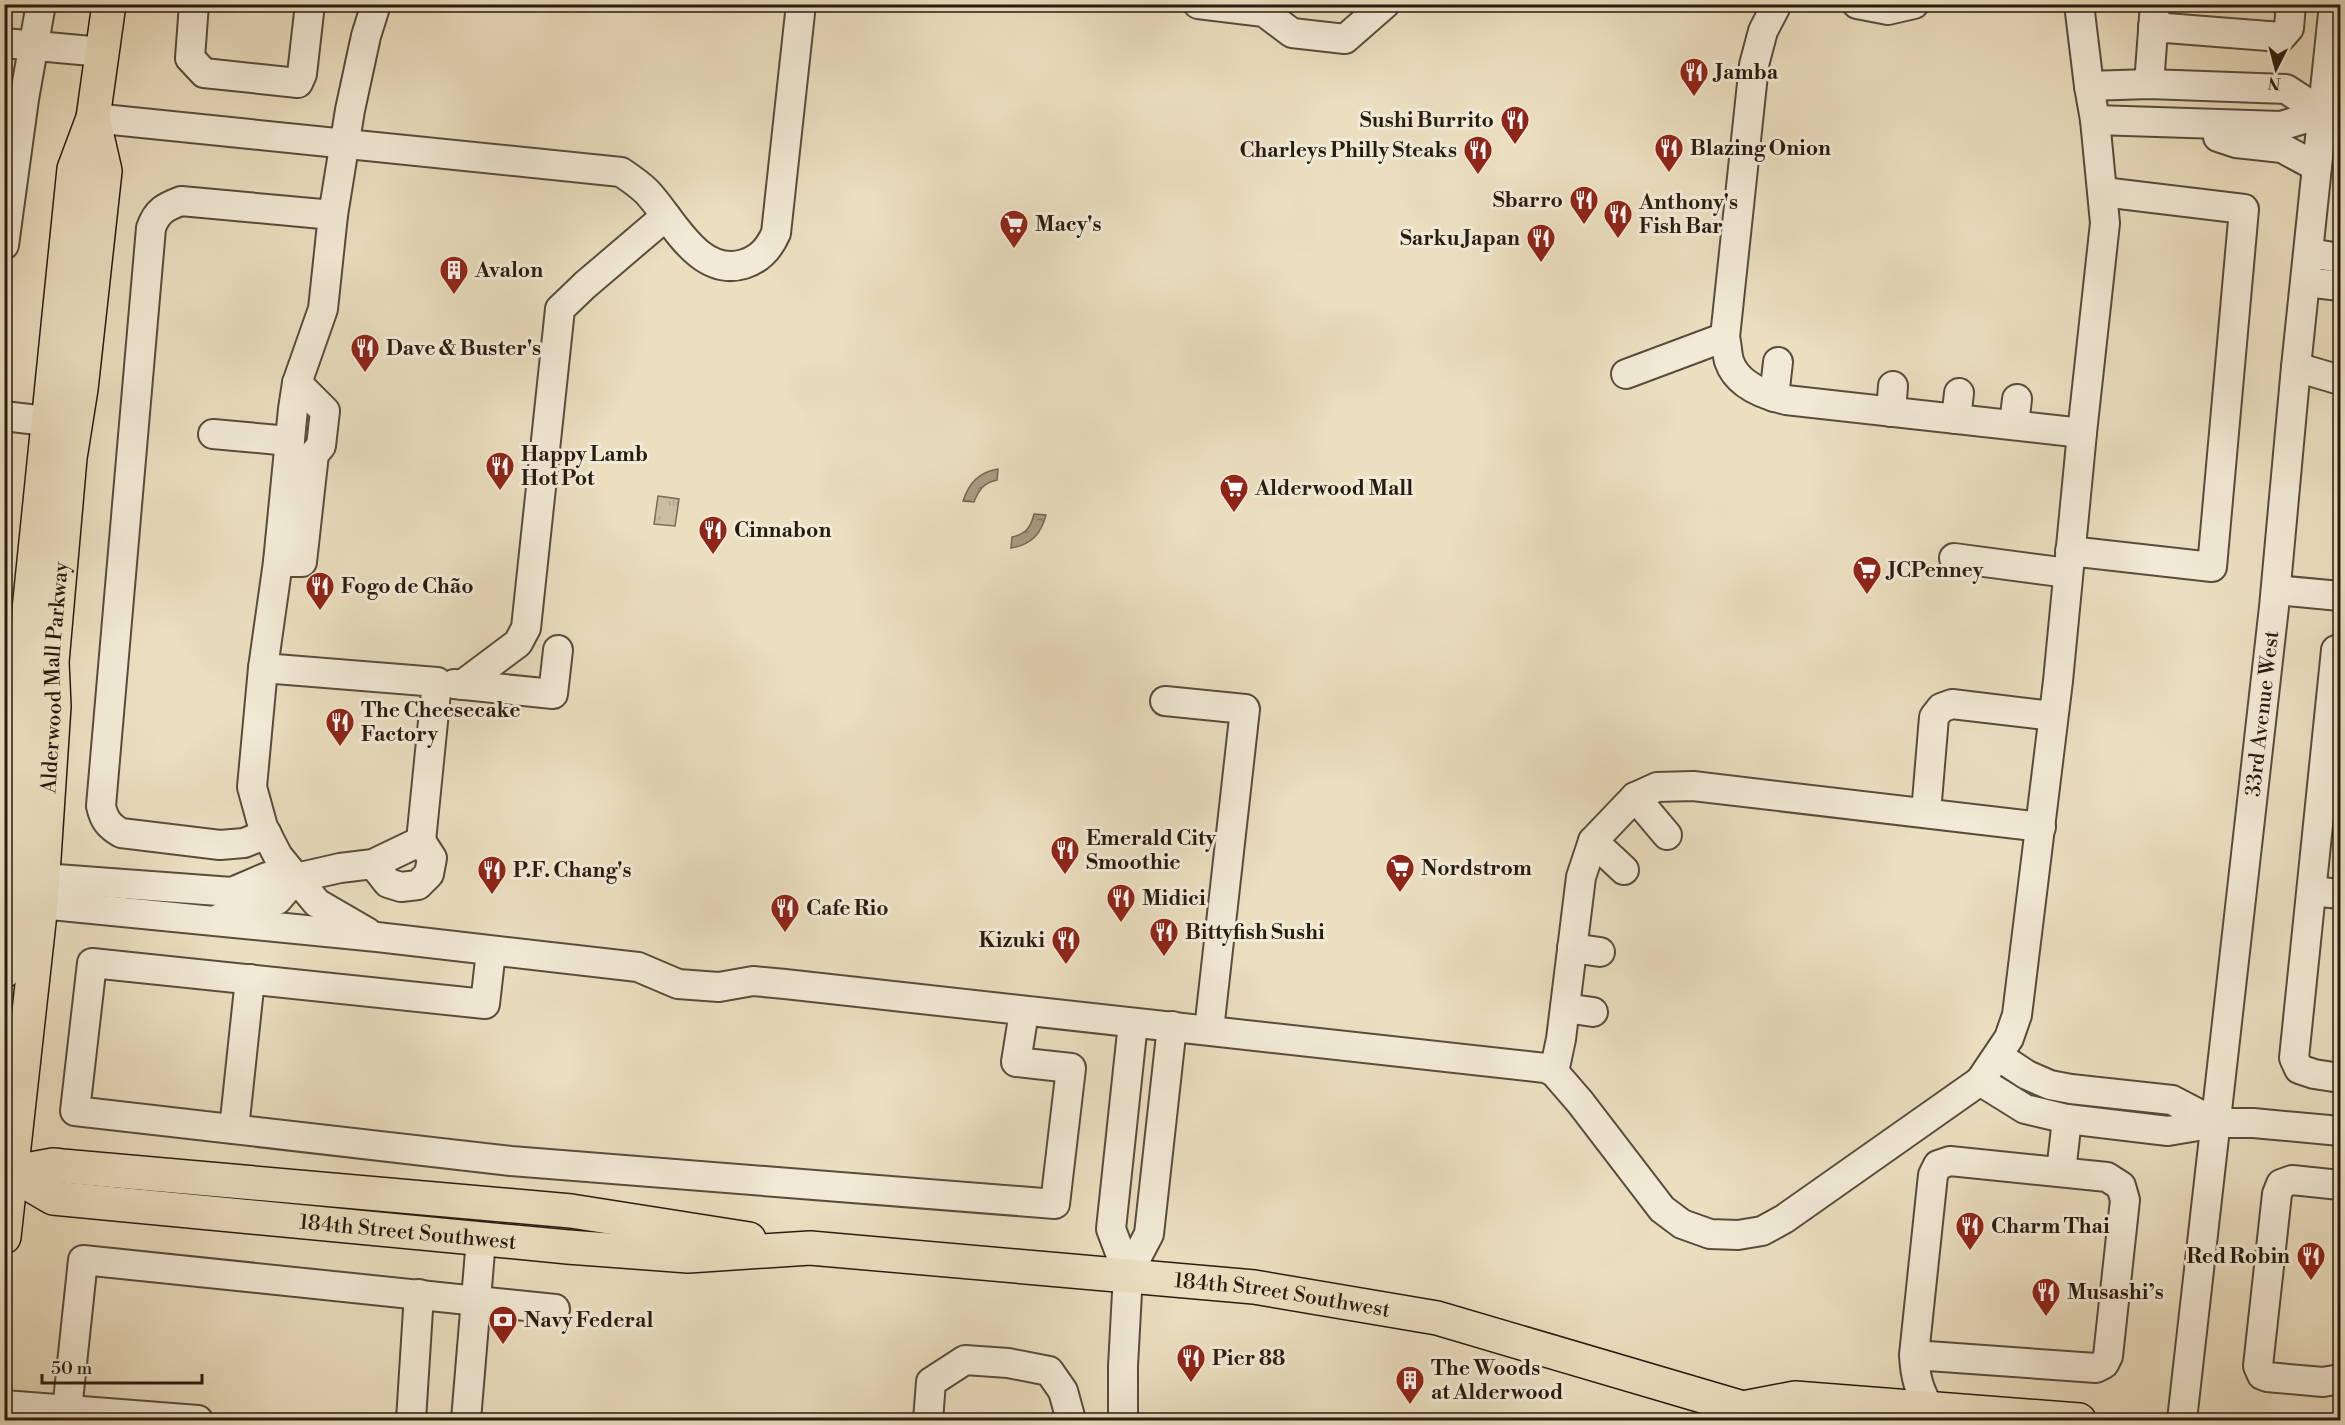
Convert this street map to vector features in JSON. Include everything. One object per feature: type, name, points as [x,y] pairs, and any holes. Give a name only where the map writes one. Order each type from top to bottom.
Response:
[{"type":"main road","name":"Alderwood Mall Parkway","points":[[4,971],[26,724],[28,610],[105,171],[93,118],[110,4]]},
{"type":"main road","name":"Alderwood Mall Parkway","points":[[4,1237],[8,1174],[42,891],[54,706],[52,662],[70,458],[62,423]]},
{"type":"main road","name":"184th Street Southwest","points":[[8,1174],[53,1165],[571,1211],[810,1248],[1128,1274],[1254,1287],[1437,1318],[1752,1416],[1794,1398],[2079,1420]]},
{"type":"main road","name":"184th Street Southwest","points":[[8,1174],[53,1198],[481,1239],[688,1256],[810,1248]]},
{"type":"main road","points":[[408,1198],[435,1215],[466,1220],[481,1239],[494,1223],[552,1227],[571,1211]]},
{"type":"street","points":[[4,245],[14,98],[35,45],[40,4]]},
{"type":"street","points":[[176,4],[175,60],[183,70],[298,83],[302,74],[310,4]]},
{"type":"street","points":[[194,4],[190,58],[204,73]]},
{"type":"street","points":[[376,4],[356,77],[344,145],[333,215],[323,309],[297,383],[297,449],[278,562],[252,787],[267,834],[278,855],[296,878],[317,903],[377,937]]},
{"type":"street","points":[[93,118],[621,172],[647,192],[689,245],[711,262],[733,268],[755,261],[769,247],[776,233],[801,4]]},
{"type":"street","points":[[1198,4],[1264,12],[1292,33],[1345,39],[1385,4]]},
{"type":"street","points":[[1778,4],[1763,31],[1754,64],[1725,337],[1730,362],[1742,380],[1761,393],[1774,397],[1892,399],[2015,412],[2082,432]]},
{"type":"street","points":[[1857,4],[1888,10],[1914,4]]},
{"type":"street","points":[[42,891],[210,921],[377,937],[638,967],[678,984],[719,987],[753,981],[1545,1068],[1554,1072],[1580,1102],[1662,1209],[1682,1224],[1710,1234],[1738,1235],[1762,1231],[1784,1219],[1980,1081],[2009,1038],[2017,1015],[2041,827],[2105,223],[2095,120],[2079,4]]},
{"type":"street","points":[[2149,84],[2154,16],[2281,37],[2289,28],[2291,4]]},
{"type":"street","name":"33rd Avenue West","points":[[2182,1420],[2276,590],[2296,367],[2318,167],[2332,114],[2334,4]]},
{"type":"street","points":[[4,23],[10,24],[35,45]]},
{"type":"street","points":[[4,43],[102,52]]},
{"type":"street","points":[[2089,86],[2149,84],[2286,89],[2332,114]]},
{"type":"street","points":[[2095,120],[2281,126],[2332,114]]},
{"type":"street","points":[[2179,123],[2236,143],[2282,148],[2318,167]]},
{"type":"street","points":[[1954,558],[2212,567],[2244,209],[2103,192]]},
{"type":"street","points":[[267,834],[244,843],[220,845],[121,832],[111,827],[104,818],[101,806],[151,228],[156,214],[166,206],[181,201],[333,215]]},
{"type":"street","points":[[373,864],[388,883],[401,887],[418,885],[429,874],[432,858],[421,841],[449,683],[518,643],[525,628],[560,309],[666,216]]},
{"type":"street","points":[[2309,253],[2340,258]]},
{"type":"street","points":[[2306,282],[2340,286]]},
{"type":"street","points":[[1626,374],[1725,337]]},
{"type":"street","points":[[1774,397],[1778,362]]},
{"type":"street","points":[[2296,367],[2340,380]]},
{"type":"street","points":[[4,416],[62,423]]},
{"type":"street","points":[[213,434],[297,449]]},
{"type":"street","points":[[2276,590],[2340,597]]},
{"type":"street","points":[[264,668],[553,694],[558,650]]},
{"type":"street","points":[[2340,651],[2336,650],[2294,1058],[2299,1069],[2340,1078]]},
{"type":"street","points":[[1165,701],[1245,710],[1209,1030]]},
{"type":"street","points":[[1915,820],[1934,717],[1941,708],[1952,704],[2053,716]]},
{"type":"street","points":[[1554,1072],[1565,1008],[1581,877],[1593,841],[1635,798],[1657,787],[1693,786],[1745,805],[1841,815],[2041,827]]},
{"type":"street","points":[[1635,798],[1667,835]]},
{"type":"street","points":[[42,891],[232,892],[267,877],[296,878],[340,868],[373,864],[421,841]]},
{"type":"street","points":[[1593,841],[1624,870]]},
{"type":"street","points":[[210,921],[277,900],[296,878]]},
{"type":"street","points":[[2312,891],[2340,894]]},
{"type":"street","points":[[1572,948],[1600,952]]},
{"type":"street","points":[[491,951],[485,1004],[92,963],[75,1111],[511,1161],[1055,1204],[1071,1068],[1016,1062],[1024,1012]]},
{"type":"street","points":[[234,1129],[250,979]]},
{"type":"street","points":[[1565,1008],[1593,1012]]},
{"type":"street","points":[[1124,1420],[1123,1366],[1128,1274],[1111,1229],[1133,1023]]},
{"type":"street","points":[[1128,1274],[1149,1234],[1172,1026]]},
{"type":"street","points":[[1998,1056],[2027,1075],[2050,1084],[2072,1089],[2172,1100],[2216,1124]]},
{"type":"street","points":[[1980,1081],[2025,1109],[2067,1119],[2168,1131],[2216,1124],[2253,1123],[2340,1131]]},
{"type":"street","points":[[2061,1172],[2067,1119]]},
{"type":"street","points":[[1914,1355],[2096,1368],[2104,1364],[2108,1356],[2125,1200],[2121,1186],[2106,1177],[2061,1172],[1950,1161],[1938,1166],[1933,1175],[1914,1355],[1915,1376],[1922,1396],[1930,1409]]},
{"type":"street","points":[[2340,1185],[2292,1180],[2281,1184],[2277,1194],[2258,1366],[2262,1375],[2267,1377],[2323,1382],[2340,1379]]},
{"type":"street","points":[[466,1420],[481,1239]]},
{"type":"street","points":[[66,1415],[83,1260],[555,1310]]},
{"type":"street","points":[[411,1420],[419,1294]]},
{"type":"street","points":[[928,1420],[931,1382],[965,1360],[1008,1363],[1049,1371],[1063,1391],[1071,1420]]},
{"type":"street","points":[[4,1405],[66,1415],[198,1420]]},
{"type":"green space","points":[[658,496],[679,499],[675,526],[654,524]]},
{"type":"water","points":[[998,469],[997,480],[982,487],[974,502],[963,501],[968,489],[976,479],[991,470]]},
{"type":"water","points":[[1034,514],[1046,515],[1038,533],[1030,541],[1011,548],[1012,537],[1027,529]]},
{"type":"place","name":"Jamba","points":[[1694,98]]},
{"type":"place","name":"Sushi Burrito","points":[[1515,146]]},
{"type":"place","name":"Blazing Onion","points":[[1669,174]]},
{"type":"place","name":"Charleys Philly Steaks","points":[[1478,176]]},
{"type":"place","name":"Sbarro","points":[[1584,226]]},
{"type":"place","name":"Anthony's Fish Bar","points":[[1618,240]]},
{"type":"place","name":"Macy's","points":[[1014,250]]},
{"type":"place","name":"Sarku Japan","points":[[1541,264]]},
{"type":"place","name":"Avalon","points":[[454,296]]},
{"type":"place","name":"Dave & Buster's","points":[[365,374]]},
{"type":"place","name":"Happy Lamb Hot Pot","points":[[500,492]]},
{"type":"place","name":"Alderwood Mall","points":[[1234,514]]},
{"type":"place","name":"Cinnabon","points":[[713,556]]},
{"type":"place","name":"JCPenney","points":[[1867,596]]},
{"type":"place","name":"Fogo de Chão","points":[[320,612]]},
{"type":"place","name":"The Cheesecake Factory","points":[[340,748]]},
{"type":"place","name":"Emerald City Smoothie","points":[[1065,876]]},
{"type":"place","name":"Nordstrom","points":[[1400,894]]},
{"type":"place","name":"P.F. Chang's","points":[[492,896]]},
{"type":"place","name":"Midici","points":[[1121,924]]},
{"type":"place","name":"Cafe Rio","points":[[785,934]]},
{"type":"place","name":"Bittyfish Sushi","points":[[1164,958]]},
{"type":"place","name":"Kizuki","points":[[1066,966]]},
{"type":"place","name":"Charm Thai","points":[[1970,1252]]},
{"type":"place","name":"Red Robin","points":[[2311,1282]]},
{"type":"place","name":"Musashi’s","points":[[2046,1318]]},
{"type":"place","name":"Navy Federal","points":[[503,1346]]},
{"type":"place","name":"Pier 88","points":[[1191,1384]]},
{"type":"place","name":"The Woods at Alderwood","points":[[1410,1406]]}]
